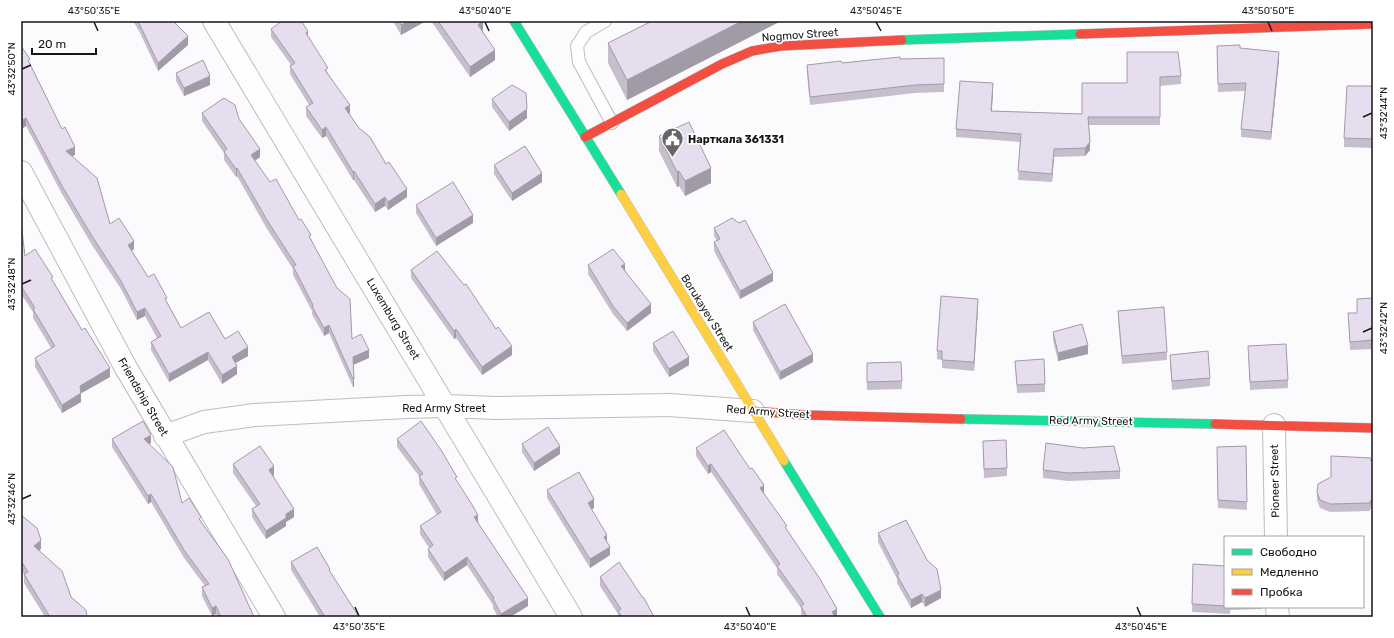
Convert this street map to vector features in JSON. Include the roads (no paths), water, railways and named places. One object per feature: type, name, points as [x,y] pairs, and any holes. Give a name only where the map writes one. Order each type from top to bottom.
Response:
[{"type":"street","name":"Luxemburg Street","points":[[214,21],[571,617]]},
{"type":"street","name":"Borukayev Street","points":[[514,21],[880,617]]},
{"type":"street","name":"Nogmov Street","points":[[585,137],[722,64],[752,51],[781,46],[953,38],[1373,24]]},
{"type":"street","name":"Friendship Street","points":[[21,172],[126,368],[165,436],[274,617]]},
{"type":"street","name":"Red Army Street","points":[[165,436],[204,422],[254,415],[446,406],[496,408],[669,405],[806,415],[1373,428]]},
{"type":"street","name":"Pioneer Street","points":[[1274,425],[1276,536]]},
{"type":"lane","points":[[605,21],[586,32],[577,46],[579,62],[612,123]]},
{"type":"place","name":"Нарткала 361331","points":[[673,158]]}]
